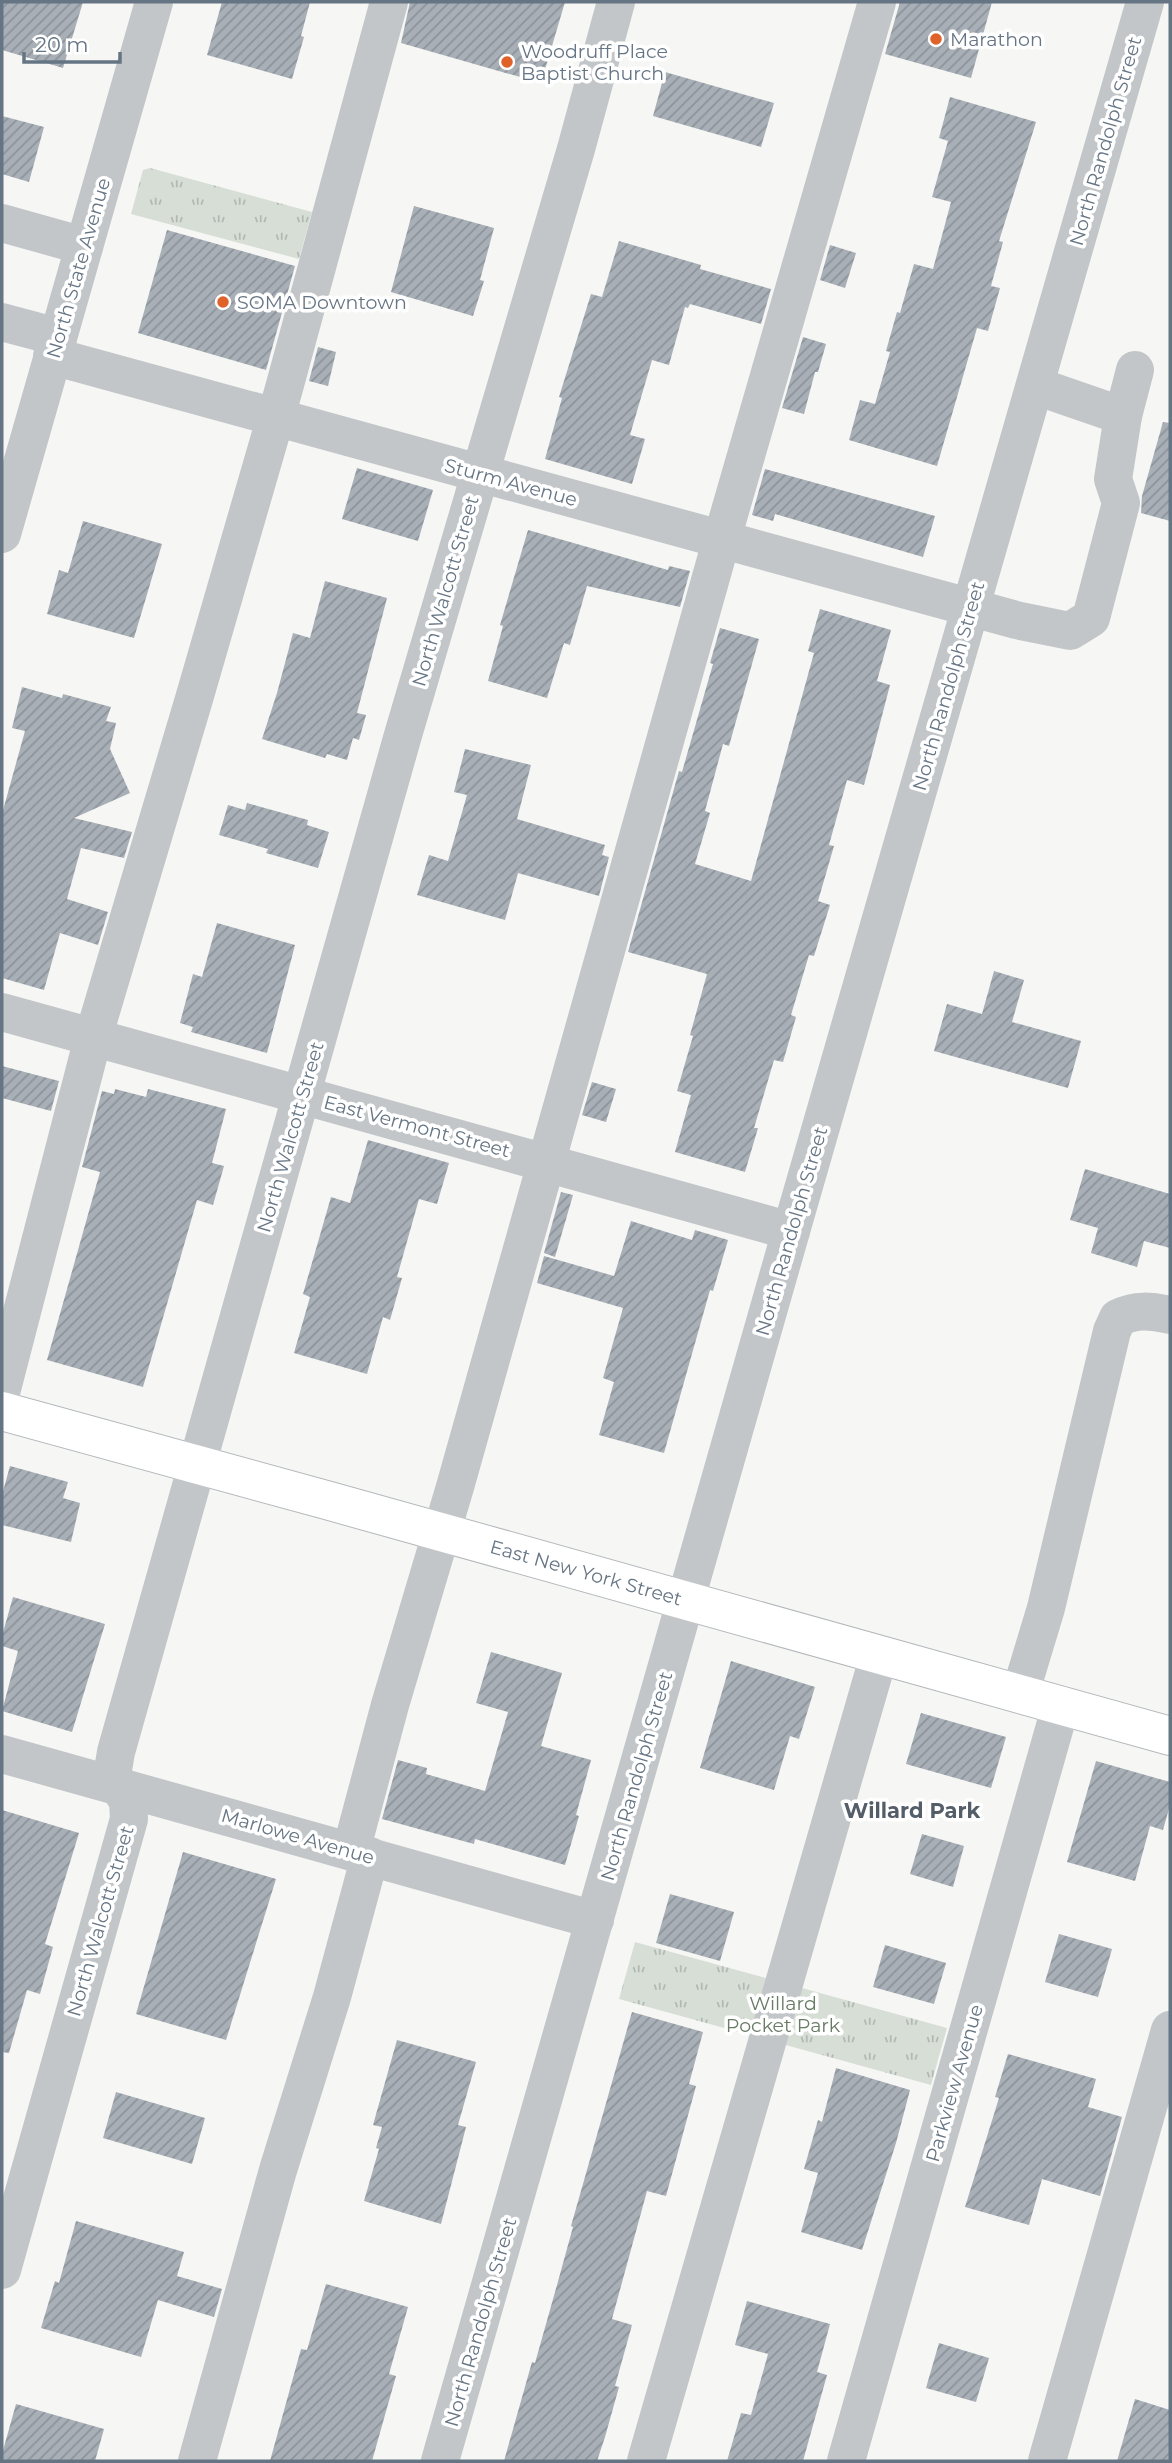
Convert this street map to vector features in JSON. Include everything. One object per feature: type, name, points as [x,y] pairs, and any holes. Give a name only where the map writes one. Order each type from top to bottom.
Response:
[{"type":"main road","name":"East New York Street","points":[[2,1411],[1170,1736]]},
{"type":"street","name":"North State Avenue","points":[[2,534],[154,2]]},
{"type":"street","points":[[2,1389],[93,1038],[275,417],[389,2]]},
{"type":"street","name":"North Walcott Street","points":[[2,2270],[129,1819],[128,1801],[117,1786],[111,1771],[116,1752],[479,473],[576,149],[616,2]]},
{"type":"street","points":[[197,2461],[278,2169],[332,1997],[393,1692],[442,1532],[722,539],[877,2]]},
{"type":"street","name":"North Randolph Street","points":[[440,2461],[1145,2]]},
{"type":"street","points":[[2,223],[84,246]]},
{"type":"street","name":"Sturm Avenue","points":[[2,322],[55,347],[275,417],[1016,620],[1070,631],[1091,618],[1121,503],[1113,479],[1123,416],[1135,370]]},
{"type":"street","points":[[1036,386],[1123,416]]},
{"type":"street","name":"East Vermont Street","points":[[2,1012],[791,1231]]},
{"type":"street","points":[[1020,1694],[1046,1608],[1112,1331],[1118,1318],[1129,1312],[1148,1310],[1170,1315]]},
{"type":"street","points":[[646,2461],[879,1655]]},
{"type":"street","name":"Parkview Avenue","points":[[846,2461],[1061,1705]]},
{"type":"street","name":"Marlowe Avenue","points":[[2,1754],[595,1920]]},
{"type":"street","points":[[1047,2461],[1170,2030]]},
{"type":"green space","points":[[150,168],[312,212],[299,259],[131,214],[143,170]]},
{"type":"green space","name":"Willard Pocket Park","points":[[635,1942],[947,2028],[931,2085],[619,1999]]},
{"type":"building","points":[[2,2],[83,2],[63,68],[2,50]]},
{"type":"building","points":[[222,2],[310,2],[301,36],[304,37],[292,79],[207,55]]},
{"type":"building","name":"Woodruff Place Baptist Church","points":[[410,2],[565,2],[541,83],[401,43]]},
{"type":"building","name":"Marathon","points":[[900,2],[992,2],[971,78],[885,54]]},
{"type":"building","points":[[665,72],[774,103],[761,147],[653,116]]},
{"type":"building","points":[[950,97],[1036,122],[999,241],[1003,242],[991,286],[1000,288],[988,331],[977,328],[937,466],[849,440],[860,400],[875,404],[890,352],[886,351],[914,264],[933,269],[951,202],[932,197],[948,141],[939,138]]},
{"type":"building","points":[[2,116],[44,127],[29,182],[2,174]]},
{"type":"building","points":[[414,206],[494,228],[480,280],[484,281],[473,316],[391,292]]},
{"type":"building","name":"SOMA Downtown","points":[[167,230],[295,266],[266,370],[138,333]]},
{"type":"building","points":[[619,241],[701,265],[700,269],[771,289],[761,324],[690,304],[688,308],[685,307],[669,365],[652,360],[630,435],[645,439],[632,484],[545,459],[562,398],[559,397],[591,294],[602,297]]},
{"type":"building","points":[[830,245],[856,253],[845,288],[820,280]]},
{"type":"building","points":[[803,337],[826,344],[804,414],[782,408]]},
{"type":"building","points":[[318,347],[336,352],[328,386],[309,381]]},
{"type":"building","points":[[1163,422],[1170,423],[1170,521],[1141,513],[1142,496]]},
{"type":"building","points":[[357,468],[433,490],[418,541],[342,519]]},
{"type":"building","points":[[765,469],[935,516],[923,557],[775,514],[773,521],[752,515]]},
{"type":"building","points":[[83,521],[162,544],[134,638],[47,614],[59,570],[68,573]]},
{"type":"building","points":[[528,530],[668,570],[669,566],[690,571],[680,607],[587,586],[570,645],[564,643],[547,698],[488,681],[503,626],[500,625]]},
{"type":"building","points":[[325,581],[387,598],[357,713],[366,715],[359,740],[353,738],[347,760],[327,754],[325,758],[262,739],[293,633],[310,638]]},
{"type":"building","points":[[820,609],[891,630],[877,681],[890,685],[864,785],[847,780],[829,845],[834,846],[818,901],[830,905],[814,956],[809,955],[791,1015],[796,1017],[783,1062],[774,1060],[754,1128],[758,1128],[745,1172],[675,1152],[691,1095],[677,1091],[707,974],[628,952],[679,771],[682,772],[713,664],[710,663],[720,628],[759,639],[729,746],[723,744],[705,811],[710,813],[695,864],[751,881],[814,653],[808,651]]},
{"type":"building","points":[[22,687],[62,698],[63,694],[111,707],[106,721],[116,723],[110,749],[130,793],[74,818],[132,832],[124,858],[81,848],[67,899],[108,912],[98,945],[60,933],[44,990],[2,978],[2,814],[25,731],[12,728]]},
{"type":"building","points":[[465,749],[531,765],[517,819],[605,845],[602,855],[609,857],[599,896],[518,873],[505,920],[417,895],[429,855],[448,861],[467,795],[454,792]]},
{"type":"building","points":[[247,803],[308,820],[307,825],[329,832],[318,868],[266,853],[268,849],[219,835],[228,805],[245,810]]},
{"type":"building","points":[[217,923],[295,945],[267,1053],[191,1032],[193,1027],[180,1023],[193,974],[202,977]]},
{"type":"building","points":[[994,971],[1024,980],[1012,1022],[1081,1041],[1068,1088],[934,1051],[947,1004],[982,1014]]},
{"type":"building","points":[[2,1066],[59,1081],[51,1111],[2,1098]]},
{"type":"building","points":[[592,1082],[616,1089],[606,1122],[582,1115]]},
{"type":"building","points":[[115,1089],[146,1097],[148,1089],[226,1109],[212,1163],[224,1166],[213,1205],[197,1200],[143,1387],[47,1360],[100,1172],[82,1167],[102,1091],[114,1094]]},
{"type":"building","points":[[368,1140],[449,1163],[437,1204],[419,1199],[397,1277],[402,1278],[390,1320],[383,1317],[367,1374],[294,1353],[310,1297],[303,1294],[331,1197],[350,1203]]},
{"type":"building","points":[[1085,1169],[1170,1194],[1170,1248],[1144,1241],[1137,1267],[1091,1253],[1098,1228],[1070,1220]]},
{"type":"building","points":[[561,1192],[573,1195],[555,1257],[544,1253]]},
{"type":"building","points":[[631,1221],[692,1240],[695,1230],[728,1240],[713,1291],[710,1290],[664,1453],[599,1435],[614,1382],[603,1378],[623,1308],[537,1283],[544,1256],[614,1276]]},
{"type":"building","points":[[10,1466],[68,1482],[63,1498],[80,1503],[71,1542],[2,1525],[2,1495]]},
{"type":"building","points":[[13,1597],[105,1624],[72,1732],[2,1711],[18,1651],[2,1646],[2,1636]]},
{"type":"building","points":[[491,1652],[562,1673],[541,1746],[591,1760],[565,1865],[475,1839],[474,1844],[382,1819],[398,1760],[427,1768],[426,1774],[485,1791],[508,1712],[476,1703]]},
{"type":"building","points":[[731,1661],[815,1687],[799,1739],[790,1736],[774,1790],[700,1768]]},
{"type":"building","points":[[921,1713],[1006,1737],[991,1788],[906,1764]]},
{"type":"building","points":[[1096,1761],[1170,1782],[1170,1805],[1163,1830],[1150,1826],[1135,1881],[1067,1862]]},
{"type":"building","points":[[2,1810],[79,1833],[45,1944],[53,1947],[40,1994],[27,1990],[9,2053],[2,2052]]},
{"type":"building","points":[[922,1834],[964,1846],[953,1887],[910,1874]]},
{"type":"building","points":[[183,1852],[276,1879],[226,2040],[136,2014]]},
{"type":"building","points":[[670,1894],[734,1912],[720,1961],[656,1943]]},
{"type":"building","points":[[1059,1934],[1112,1949],[1098,1997],[1045,1982]]},
{"type":"building","points":[[885,1945],[946,1963],[934,2004],[873,1987]]},
{"type":"building","points":[[632,2012],[703,2032],[689,2084],[696,2086],[666,2196],[647,2191],[612,2319],[632,2325],[615,2386],[619,2387],[605,2437],[597,2461],[504,2461],[532,2362],[535,2363]]},
{"type":"building","points":[[397,2040],[476,2062],[458,2125],[466,2127],[441,2224],[364,2201],[379,2149],[376,2148],[382,2127],[373,2125]]},
{"type":"building","points":[[1008,2054],[1096,2079],[1088,2107],[1122,2117],[1100,2196],[1042,2179],[1029,2225],[965,2207],[999,2098],[995,2097]]},
{"type":"building","points":[[836,2068],[910,2090],[862,2250],[801,2232],[818,2173],[804,2169],[818,2120],[822,2122]]},
{"type":"building","points":[[116,2092],[205,2118],[192,2164],[103,2138]]},
{"type":"building","points":[[76,2221],[184,2252],[177,2276],[222,2289],[214,2317],[158,2300],[141,2357],[41,2328],[55,2281],[59,2283]]},
{"type":"building","points":[[326,2284],[408,2307],[389,2374],[396,2376],[372,2461],[270,2461],[301,2349],[307,2350]]},
{"type":"building","points":[[747,2301],[830,2324],[817,2372],[827,2375],[803,2461],[727,2461],[741,2413],[751,2415],[768,2354],[735,2345]]},
{"type":"building","points":[[939,2343],[989,2358],[976,2402],[926,2388]]},
{"type":"building","points":[[1135,2399],[1170,2410],[1170,2461],[1117,2461]]},
{"type":"building","points":[[16,2404],[104,2429],[95,2461],[2,2461]]},
{"type":"place","name":"Marathon","points":[[936,39]]},
{"type":"place","name":"Woodruff Place Baptist Church","points":[[507,62]]},
{"type":"place","name":"SOMA Downtown","points":[[223,302]]},
{"type":"district","name":"Willard Park","points":[[912,1811]]}]
